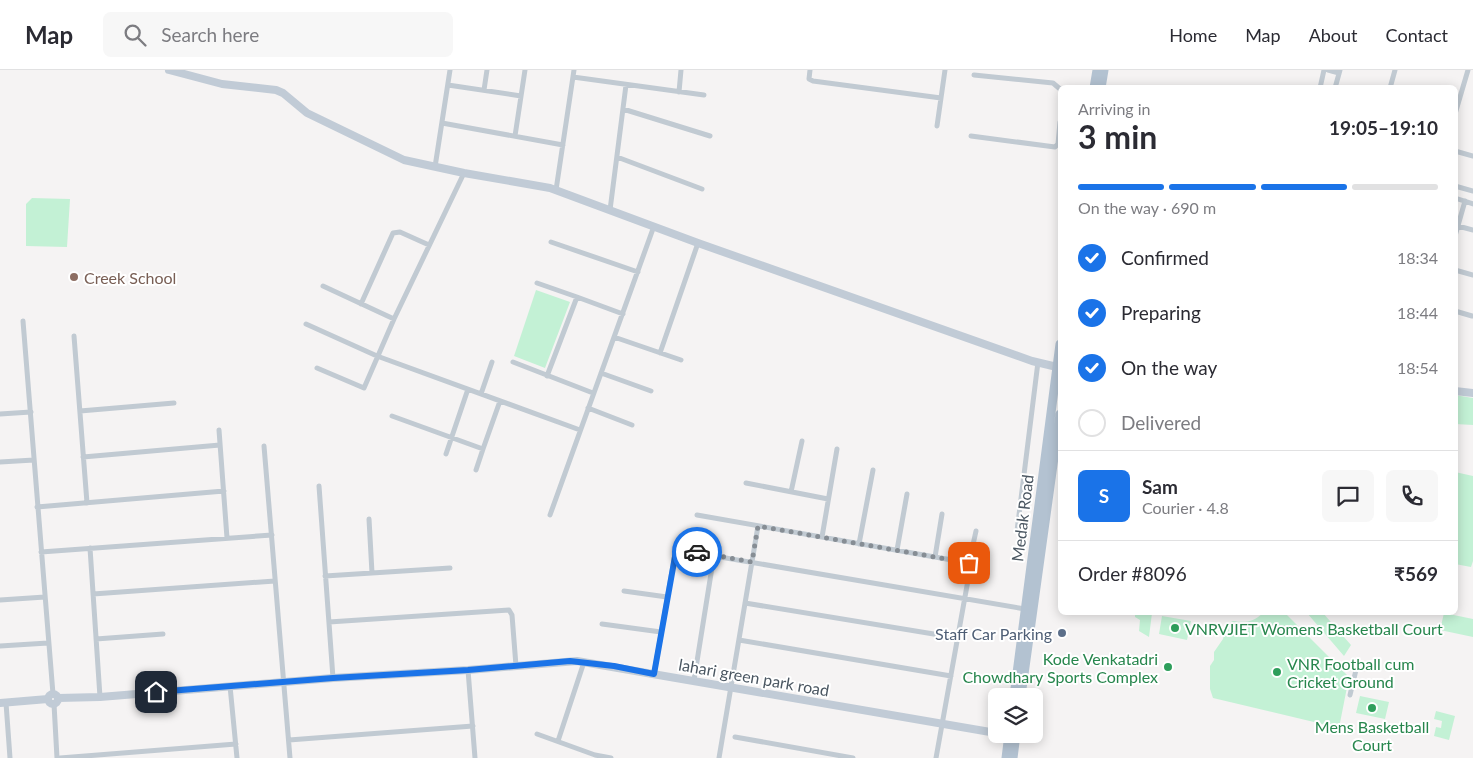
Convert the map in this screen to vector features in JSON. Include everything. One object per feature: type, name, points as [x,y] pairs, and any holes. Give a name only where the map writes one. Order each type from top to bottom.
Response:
[{"type":"main road","points":[[1094,85],[1097,70]]},
{"type":"main road","points":[[1102,85],[1104,70]]},
{"type":"main road","name":"Medak Road","points":[[1015,688],[1058,359]]},
{"type":"main road","name":"Medak Road","points":[[1022,688],[1058,428]]},
{"type":"main road","points":[[1006,758],[1008,743]]},
{"type":"main road","points":[[1010,743],[1013,758]]},
{"type":"street","points":[[169,70],[222,84],[276,90],[314,117],[404,160],[556,190],[698,243],[1057,367]]},
{"type":"street","points":[[435,167],[450,70]]},
{"type":"street","points":[[484,90],[487,70]]},
{"type":"street","points":[[515,136],[525,70]]},
{"type":"street","points":[[556,190],[574,70]]},
{"type":"street","points":[[679,92],[682,70]]},
{"type":"street","points":[[810,70],[810,78],[813,81],[941,98]]},
{"type":"street","points":[[937,126],[945,70]]},
{"type":"street","points":[[1321,85],[1326,70],[1339,72],[1336,85]]},
{"type":"street","points":[[1391,85],[1395,70]]},
{"type":"street","points":[[1458,105],[1470,70]]},
{"type":"street","points":[[974,75],[1053,83],[1058,87]]},
{"type":"street","points":[[573,77],[704,95]]},
{"type":"street","points":[[448,85],[521,96]]},
{"type":"street","points":[[610,210],[626,85]]},
{"type":"street","points":[[623,109],[710,136]]},
{"type":"street","points":[[442,123],[563,145]]},
{"type":"street","points":[[971,136],[1055,147],[1058,144]]},
{"type":"street","points":[[1458,151],[1473,156]]},
{"type":"street","points":[[617,158],[702,189]]},
{"type":"street","points":[[317,368],[364,388],[394,319],[464,173]]},
{"type":"street","points":[[1458,187],[1473,191]]},
{"type":"street","points":[[1458,199],[1473,204]]},
{"type":"street","points":[[1465,201],[1458,226],[1473,230]]},
{"type":"street","points":[[550,515],[654,226]]},
{"type":"street","points":[[361,304],[393,233],[400,232],[429,245]]},
{"type":"street","points":[[551,242],[638,272]]},
{"type":"street","points":[[660,353],[698,243]]},
{"type":"street","points":[[1458,271],[1473,275]]},
{"type":"street","points":[[537,283],[622,314]]},
{"type":"street","points":[[323,286],[394,319]]},
{"type":"street","points":[[548,376],[578,297]]},
{"type":"street","points":[[1458,313],[1472,316]]},
{"type":"street","points":[[24,321],[58,758],[236,744]]},
{"type":"street","points":[[306,324],[377,356],[580,430]]},
{"type":"street","points":[[74,336],[87,502]]},
{"type":"street","points":[[614,337],[681,360]]},
{"type":"street","points":[[481,394],[492,362]]},
{"type":"street","points":[[513,362],[593,393]]},
{"type":"street","points":[[1017,531],[1038,362]]},
{"type":"street","points":[[601,372],[651,391]]},
{"type":"street","points":[[446,454],[468,390]]},
{"type":"street","points":[[1458,390],[1473,393]]},
{"type":"street","points":[[476,470],[500,401]]},
{"type":"street","points":[[80,410],[174,403]]},
{"type":"street","points":[[588,408],[632,425]]},
{"type":"street","points":[[0,414],[31,412]]},
{"type":"street","points":[[392,416],[483,449]]},
{"type":"street","points":[[219,430],[227,538]]},
{"type":"street","points":[[791,492],[802,441]]},
{"type":"street","points":[[83,457],[220,445]]},
{"type":"street","points":[[264,446],[290,758]]},
{"type":"street","points":[[822,537],[837,449]]},
{"type":"street","points":[[0,462],[34,460]]},
{"type":"street","points":[[859,544],[873,470]]},
{"type":"street","points":[[746,483],[828,498]]},
{"type":"street","points":[[319,486],[333,678]]},
{"type":"street","points":[[37,507],[224,491]]},
{"type":"street","points":[[897,550],[907,494]]},
{"type":"street","points":[[935,557],[942,514]]},
{"type":"street","points":[[697,515],[969,563]]},
{"type":"street","points":[[369,519],[372,573]]},
{"type":"street","points":[[720,758],[758,526]]},
{"type":"street","points":[[936,758],[976,531]]},
{"type":"street","points":[[41,552],[272,535]]},
{"type":"street","points":[[90,548],[100,697]]},
{"type":"street","points":[[654,674],[676,551],[683,550],[714,555],[1025,609]]},
{"type":"street","points":[[694,680],[714,555]]},
{"type":"street","points":[[325,576],[450,568]]},
{"type":"street","points":[[93,594],[275,581]]},
{"type":"street","points":[[624,591],[667,597]]},
{"type":"street","points":[[0,600],[45,597]]},
{"type":"street","points":[[745,603],[958,638]]},
{"type":"street","points":[[329,622],[509,610],[512,615],[516,666]]},
{"type":"street","points":[[602,624],[661,632]]},
{"type":"street","points":[[96,639],[163,634]]},
{"type":"street","points":[[739,640],[951,676]]},
{"type":"street","points":[[0,646],[48,643]]},
{"type":"street","name":"lahari green park road","points":[[3,703],[570,661],[694,680],[988,732]]},
{"type":"street","points":[[558,741],[584,662]]},
{"type":"street","points":[[468,670],[475,758]]},
{"type":"street","points":[[1350,695],[1356,670]]},
{"type":"street","points":[[230,686],[237,758]]},
{"type":"street","points":[[3,703],[10,758]]},
{"type":"street","points":[[289,740],[473,726]]},
{"type":"street","points":[[537,734],[594,756],[612,758]]},
{"type":"street","points":[[735,737],[853,758]]},
{"type":"green space","points":[[32,198],[70,199],[67,247],[26,246],[26,204]]},
{"type":"green space","points":[[536,290],[570,302],[545,368],[514,356]]},
{"type":"green space","points":[[1458,396],[1473,398],[1473,425],[1458,424]]},
{"type":"green space","points":[[1458,473],[1473,476],[1473,561],[1471,567],[1458,565]]},
{"type":"green space","points":[[1135,615],[1152,615],[1149,637],[1139,631],[1140,620]]},
{"type":"green space","name":"VNR Football cum Cricket Ground","points":[[1260,615],[1287,615],[1349,677],[1339,728],[1213,698],[1210,689],[1210,666],[1214,660],[1214,652],[1223,639],[1227,624],[1233,621],[1242,622]]},
{"type":"green space","points":[[1309,615],[1325,615],[1351,645],[1344,656]]},
{"type":"green space","points":[[1444,615],[1473,619],[1473,637],[1440,630]]},
{"type":"green space","name":"VNRVJIET Womens Basketball Court","points":[[1162,616],[1191,621],[1187,640],[1159,634]]},
{"type":"green space","name":"Mens Basketball Court","points":[[1360,696],[1389,702],[1385,719],[1356,713]]},
{"type":"green space","points":[[1436,711],[1455,716],[1449,740],[1434,736],[1436,727],[1441,728],[1442,721],[1434,719]]},
{"type":"way so far","points":[[697,552],[752,562],[758,526],[969,563]]},
{"type":"place","name":"Creek School","points":[[74,277]]},
{"type":"place","name":"VNRVJIET Womens Basketball Court","points":[[1175,628]]},
{"type":"place","name":"Staff Car Parking","points":[[1062,633]]},
{"type":"place","name":"Kode Venkatadri Chowdhary Sports Complex","points":[[1168,667]]},
{"type":"place","name":"VNR Football cum Cricket Ground","points":[[1277,672]]},
{"type":"place","name":"Mens Basketball Court","points":[[1372,708]]},
{"type":"route","points":[[156,692],[570,661],[614,666],[654,674],[676,551],[697,552]]}]
